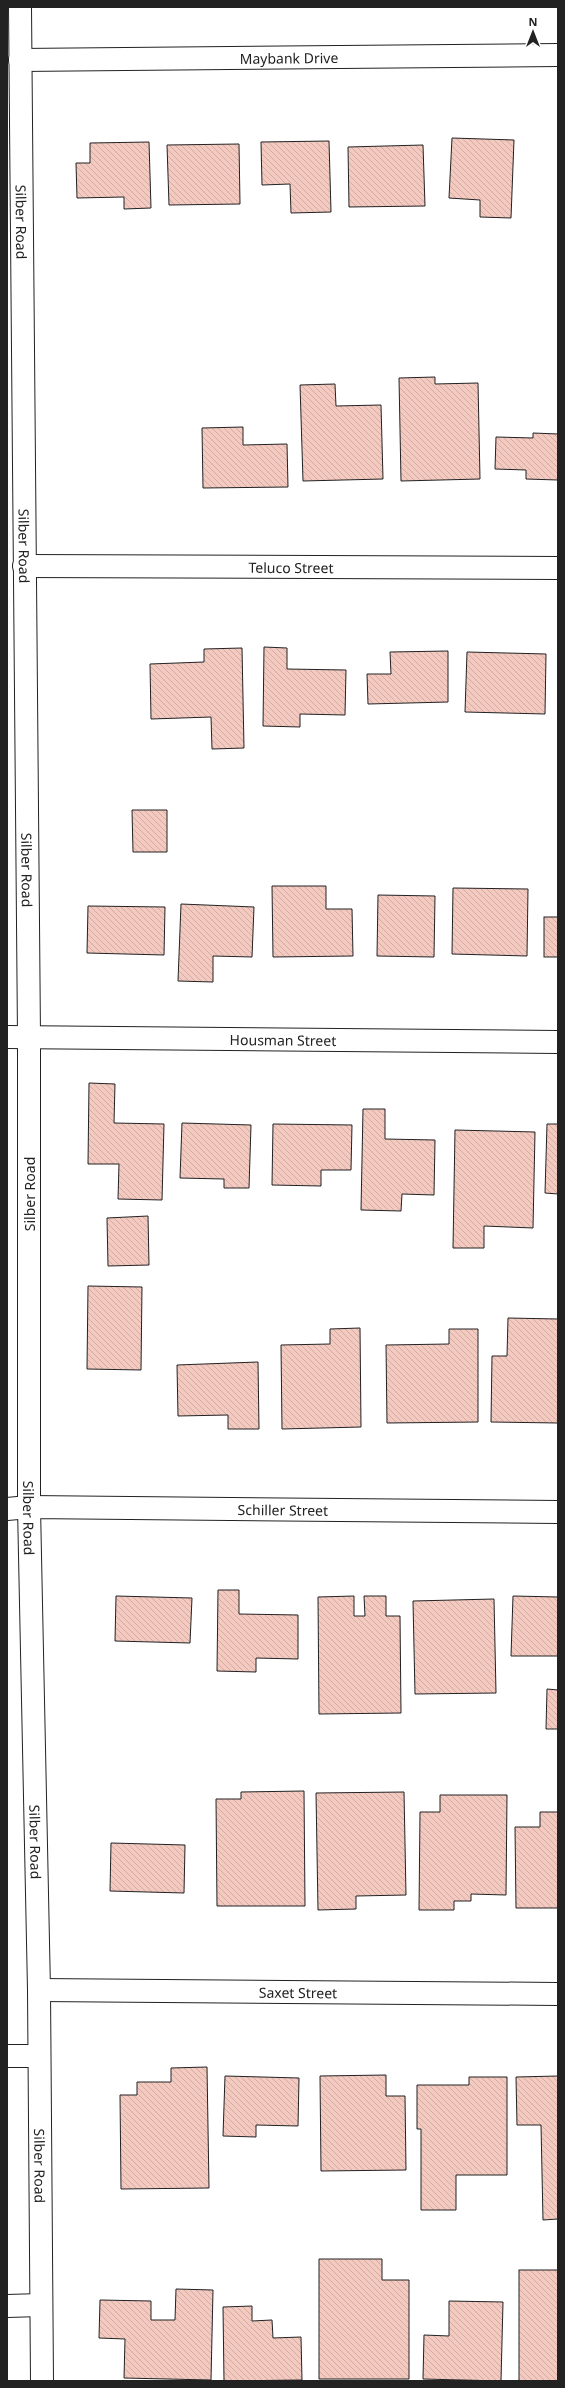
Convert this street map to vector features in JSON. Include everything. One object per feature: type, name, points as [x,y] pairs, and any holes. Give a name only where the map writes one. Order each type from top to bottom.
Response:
[{"type":"street","name":"Silber Road","points":[[20,7],[29,1037],[29,1507],[39,1990],[38,2056],[42,2381]]},
{"type":"street","name":"Maybank Drive","points":[[20,60],[558,55]]},
{"type":"street","name":"Teluco Street","points":[[24,566],[558,568]]},
{"type":"street","name":"Housman Street","points":[[7,1037],[558,1042]]},
{"type":"street","name":"Schiller Street","points":[[7,1509],[29,1507],[558,1512]]},
{"type":"street","name":"Saxet Street","points":[[39,1990],[558,1994]]},
{"type":"street","points":[[7,2056],[38,2056]]},
{"type":"street","points":[[7,2306],[41,2305]]},
{"type":"building","points":[[452,138],[514,140],[511,218],[480,217],[480,200],[449,198]]},
{"type":"building","points":[[329,141],[331,212],[291,213],[290,184],[262,185],[261,142]]},
{"type":"building","points":[[149,142],[151,208],[124,209],[124,197],[77,198],[76,163],[90,163],[90,143]]},
{"type":"building","points":[[239,144],[240,204],[169,205],[167,145]]},
{"type":"building","points":[[423,145],[425,206],[349,207],[348,147]]},
{"type":"building","points":[[435,377],[435,384],[478,383],[480,479],[401,481],[399,378]]},
{"type":"building","points":[[335,384],[336,406],[381,405],[383,479],[303,481],[300,385]]},
{"type":"building","points":[[243,427],[243,445],[287,444],[288,487],[203,488],[202,428]]},
{"type":"building","points":[[533,433],[558,434],[558,480],[526,479],[526,470],[495,469],[496,437],[533,438]]},
{"type":"building","points":[[264,647],[287,648],[287,669],[346,670],[345,715],[300,714],[300,727],[263,726]]},
{"type":"building","points":[[242,648],[244,748],[212,749],[211,717],[151,719],[150,664],[204,662],[204,649]]},
{"type":"building","points":[[448,651],[448,702],[368,704],[367,674],[391,674],[390,652]]},
{"type":"building","points":[[467,652],[546,654],[545,714],[465,712]]},
{"type":"building","points":[[132,810],[167,810],[167,852],[133,852]]},
{"type":"building","points":[[272,886],[326,886],[326,909],[352,909],[353,956],[273,957]]},
{"type":"building","points":[[453,888],[528,889],[527,956],[452,954]]},
{"type":"building","points":[[378,895],[435,896],[434,957],[377,956]]},
{"type":"building","points":[[181,904],[254,907],[252,957],[213,956],[213,982],[178,981]]},
{"type":"building","points":[[88,906],[165,907],[164,955],[87,953]]},
{"type":"building","points":[[544,917],[558,917],[558,957],[544,957]]},
{"type":"building","points":[[89,1083],[115,1084],[114,1123],[164,1124],[162,1200],[118,1199],[119,1164],[88,1164]]},
{"type":"building","points":[[363,1109],[385,1109],[385,1139],[435,1140],[434,1195],[402,1194],[401,1211],[361,1210]]},
{"type":"building","points":[[182,1123],[251,1125],[249,1188],[224,1188],[224,1179],[180,1178]]},
{"type":"building","points":[[273,1124],[352,1125],[351,1170],[321,1170],[321,1186],[272,1185]]},
{"type":"building","points":[[547,1124],[558,1124],[558,1194],[545,1193]]},
{"type":"building","points":[[455,1130],[535,1132],[533,1228],[484,1226],[484,1248],[453,1248]]},
{"type":"building","points":[[148,1216],[149,1265],[108,1266],[107,1218]]},
{"type":"building","points":[[88,1286],[142,1287],[141,1370],[87,1369]]},
{"type":"building","points":[[508,1318],[558,1319],[558,1423],[491,1422],[492,1356],[507,1356]]},
{"type":"building","points":[[360,1328],[361,1427],[282,1429],[281,1345],[330,1344],[330,1329]]},
{"type":"building","points":[[449,1329],[478,1329],[478,1422],[387,1423],[386,1345],[449,1344]]},
{"type":"building","points":[[258,1362],[259,1429],[228,1429],[228,1415],[178,1416],[177,1365]]},
{"type":"building","points":[[218,1590],[239,1590],[239,1614],[298,1615],[298,1659],[256,1658],[256,1672],[217,1671]]},
{"type":"building","points":[[116,1596],[192,1598],[190,1643],[115,1641]]},
{"type":"building","points":[[354,1596],[354,1616],[365,1616],[364,1596],[386,1596],[386,1616],[400,1616],[401,1713],[319,1714],[318,1597]]},
{"type":"building","points":[[513,1596],[558,1597],[558,1656],[511,1656]]},
{"type":"building","points":[[494,1599],[496,1693],[415,1694],[413,1601]]},
{"type":"building","points":[[547,1689],[558,1690],[558,1729],[546,1729]]},
{"type":"building","points":[[304,1791],[305,1906],[217,1906],[216,1799],[241,1799],[241,1792]]},
{"type":"building","points":[[404,1792],[406,1895],[356,1896],[356,1909],[318,1910],[316,1793]]},
{"type":"building","points":[[440,1795],[507,1795],[506,1895],[471,1894],[471,1901],[454,1901],[454,1910],[419,1910],[420,1812],[440,1812]]},
{"type":"building","points":[[540,1812],[558,1812],[558,1908],[516,1908],[515,1827],[540,1827]]},
{"type":"building","points":[[111,1843],[185,1845],[184,1893],[110,1891]]},
{"type":"building","points":[[207,2067],[209,2188],[121,2189],[120,2095],[137,2095],[137,2082],[171,2082],[171,2068]]},
{"type":"building","points":[[386,2075],[386,2096],[405,2096],[406,2170],[321,2171],[320,2076]]},
{"type":"building","points":[[225,2076],[299,2078],[298,2126],[256,2125],[256,2137],[223,2136]]},
{"type":"building","points":[[558,2076],[558,2219],[543,2220],[541,2125],[517,2125],[516,2077]]},
{"type":"building","points":[[469,2077],[507,2077],[507,2175],[456,2175],[456,2210],[421,2210],[421,2129],[417,2129],[417,2085],[469,2085]]},
{"type":"building","points":[[319,2259],[382,2259],[382,2280],[409,2280],[409,2379],[319,2379]]},
{"type":"building","points":[[519,2270],[558,2270],[558,2381],[519,2381]]},
{"type":"building","points":[[176,2289],[213,2290],[211,2380],[124,2378],[125,2339],[99,2338],[100,2300],[151,2301],[151,2320],[175,2320]]},
{"type":"building","points":[[449,2301],[503,2302],[501,2381],[423,2379],[424,2335],[449,2336]]},
{"type":"building","points":[[252,2306],[252,2321],[272,2320],[273,2338],[301,2337],[302,2380],[224,2381],[223,2307]]}]
